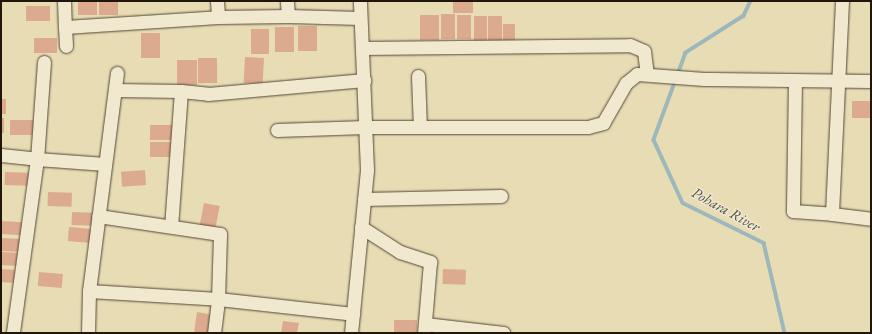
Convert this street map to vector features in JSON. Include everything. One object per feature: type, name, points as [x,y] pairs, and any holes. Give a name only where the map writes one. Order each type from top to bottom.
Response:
[{"type":"street","points":[[64,1],[66,46]]},
{"type":"street","points":[[218,1],[218,17]]},
{"type":"street","points":[[287,1],[288,16]]},
{"type":"street","points":[[351,333],[367,170],[360,1]]},
{"type":"street","points":[[832,214],[842,1]]},
{"type":"street","points":[[65,27],[218,17],[288,16],[360,18]]},
{"type":"street","points":[[362,48],[630,45],[644,51],[652,75]]},
{"type":"street","points":[[13,333],[37,159],[44,62]]},
{"type":"street","points":[[88,333],[89,291],[117,73]]},
{"type":"street","points":[[277,130],[366,127],[588,127],[603,123],[626,84],[638,74],[704,80],[871,81]]},
{"type":"street","points":[[418,76],[420,127]]},
{"type":"street","points":[[115,90],[181,91],[208,94],[364,80]]},
{"type":"street","points":[[795,80],[793,211],[871,219]]},
{"type":"street","points":[[171,226],[181,91]]},
{"type":"street","points":[[1,155],[105,164]]},
{"type":"street","points":[[364,199],[502,196]]},
{"type":"street","points":[[98,216],[220,234],[218,299],[214,333]]},
{"type":"street","points":[[361,227],[400,252],[430,262],[424,329],[500,333]]},
{"type":"street","points":[[89,291],[218,299],[353,314]]},
{"type":"building","points":[[78,1],[97,1],[97,15],[78,15]]},
{"type":"building","points":[[99,1],[118,1],[118,15],[99,15]]},
{"type":"building","points":[[453,1],[473,1],[473,13],[453,13]]},
{"type":"building","points":[[26,6],[50,6],[50,21],[26,21]]},
{"type":"building","points":[[441,14],[455,14],[455,39],[441,39]]},
{"type":"building","points":[[420,15],[439,15],[439,40],[420,40]]},
{"type":"building","points":[[457,15],[471,15],[471,39],[457,39]]},
{"type":"building","points":[[474,16],[487,16],[487,41],[474,41]]},
{"type":"building","points":[[488,16],[502,16],[502,41],[488,41]]},
{"type":"building","points":[[503,24],[515,24],[515,41],[503,41]]},
{"type":"building","points":[[298,26],[317,26],[317,51],[298,51]]},
{"type":"building","points":[[275,27],[294,27],[294,52],[275,52]]},
{"type":"building","points":[[251,29],[269,29],[269,54],[251,54]]},
{"type":"building","points":[[141,33],[160,33],[160,58],[141,58]]},
{"type":"building","points":[[34,38],[57,38],[57,53],[34,53]]},
{"type":"building","points":[[245,57],[264,58],[263,84],[244,83]]},
{"type":"building","points":[[198,58],[217,58],[217,83],[198,83]]},
{"type":"building","points":[[177,60],[197,60],[197,85],[177,85]]},
{"type":"building","points":[[1,99],[6,99],[6,114],[1,114]]},
{"type":"building","points":[[852,101],[871,101],[871,118],[852,118]]},
{"type":"building","points":[[1,118],[4,118],[4,133],[1,133]]},
{"type":"building","points":[[10,120],[34,120],[34,135],[10,135]]},
{"type":"building","points":[[150,125],[174,125],[174,140],[150,140]]},
{"type":"building","points":[[150,142],[174,142],[174,157],[150,157]]},
{"type":"building","points":[[145,170],[146,185],[122,187],[121,172]]},
{"type":"building","points":[[5,172],[29,173],[29,186],[5,185]]},
{"type":"building","points":[[48,192],[72,193],[71,207],[48,206]]},
{"type":"building","points":[[204,203],[220,206],[215,230],[199,227]]},
{"type":"building","points":[[72,212],[96,213],[96,226],[72,225]]},
{"type":"building","points":[[1,221],[23,222],[22,235],[1,234]]},
{"type":"building","points":[[69,227],[93,229],[92,243],[68,241]]},
{"type":"building","points":[[1,238],[22,239],[21,252],[1,251]]},
{"type":"building","points":[[1,252],[20,253],[19,266],[1,265]]},
{"type":"building","points":[[1,269],[16,270],[15,283],[1,282]]},
{"type":"building","points":[[443,269],[466,270],[465,285],[442,284]]},
{"type":"building","points":[[39,272],[63,274],[62,288],[38,286]]},
{"type":"building","points":[[197,312],[213,315],[210,333],[194,333]]},
{"type":"building","points":[[394,320],[417,320],[417,333],[394,333]]},
{"type":"building","points":[[283,321],[299,323],[297,333],[281,333]]},
{"type":"waterway","name":"Pohara River","points":[[751,1],[744,16],[686,53],[654,140],[683,203],[764,243],[785,333]]}]
